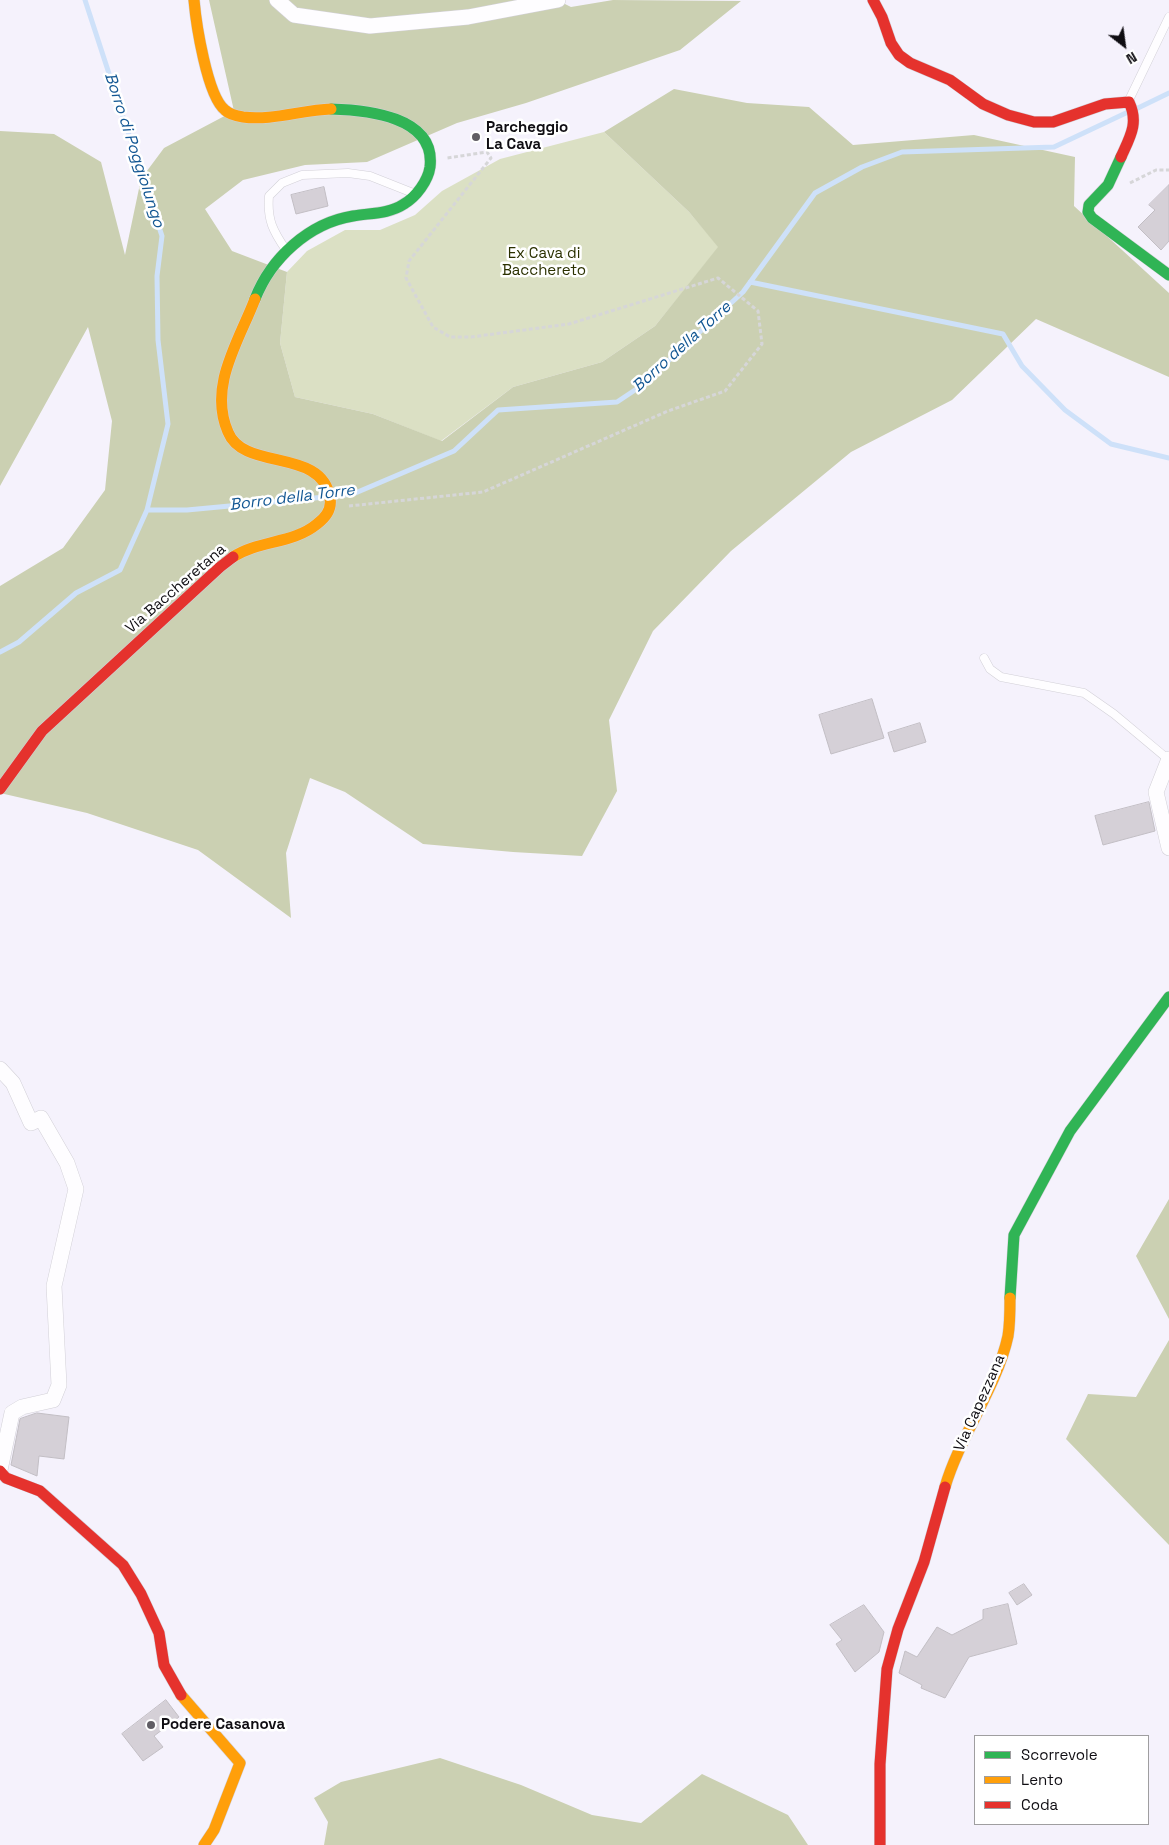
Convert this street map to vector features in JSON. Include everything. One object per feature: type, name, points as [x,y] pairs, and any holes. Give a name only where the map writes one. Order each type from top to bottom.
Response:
[{"type":"street","points":[[194,0],[205,62],[215,96],[223,109],[237,117],[271,116],[319,110],[347,110],[386,116],[411,126],[425,141],[431,161],[428,175],[417,195],[401,208],[378,213],[351,214],[323,226],[287,251],[266,274],[229,358],[220,404],[229,435],[250,453],[311,470],[323,478],[329,488],[331,505]]},
{"type":"street","points":[[277,0],[294,15],[370,26],[468,17],[558,0]]},
{"type":"street","points":[[873,0],[883,20],[887,35],[898,54],[916,66],[958,84],[978,101],[1010,116],[1041,123],[1069,119],[1098,104],[1114,100],[1128,102],[1135,115],[1130,137],[1108,185],[1089,204],[1088,212],[1092,218],[1169,275]]},
{"type":"street","name":"Via Baccheretana","points":[[0,789],[42,731],[220,567],[245,550],[302,533],[315,526],[331,505]]},
{"type":"street","points":[[1169,760],[1156,792],[1169,848]]},
{"type":"street","name":"Via Capezzana","points":[[880,1845],[880,1764],[887,1669],[898,1629],[924,1562],[950,1466],[1000,1361],[1008,1335],[1014,1235],[1070,1131],[1169,997]]},
{"type":"street","points":[[0,1069],[14,1082],[31,1123],[40,1118],[67,1163],[76,1189],[54,1286],[59,1385],[53,1400],[22,1407],[12,1413],[0,1471],[6,1478],[40,1491],[123,1565],[141,1594],[159,1633],[164,1665],[177,1690],[240,1763],[214,1830],[204,1845]]},
{"type":"lane","points":[[1128,102],[1169,17]]},
{"type":"lane","points":[[287,251],[274,233],[268,213],[269,196],[282,183],[302,175],[348,173],[370,176],[417,195]]},
{"type":"lane","points":[[984,658],[990,669],[1001,678],[1084,693],[1114,714],[1169,760]]},
{"type":"path","points":[[331,505],[483,492],[668,411],[725,391],[762,344],[758,311],[718,278],[569,324],[471,337],[450,337],[433,327],[406,278],[409,261],[491,158],[488,152],[431,161]]},
{"type":"path","points":[[1108,185],[1120,186],[1156,170],[1169,170]]},
{"type":"green space","points":[[209,0],[557,0],[571,7],[613,0],[741,1],[680,50],[526,103],[457,123],[367,162],[305,165],[243,180],[205,209],[232,251],[287,272],[280,343],[295,397],[373,414],[442,441],[513,387],[602,362],[655,326],[718,247],[689,212],[604,132],[674,89],[747,103],[809,107],[853,145],[974,135],[1075,157],[1074,206],[1169,293],[1169,377],[1036,319],[952,400],[851,452],[731,551],[653,631],[609,720],[617,791],[582,856],[423,844],[345,792],[310,778],[286,853],[291,918],[198,850],[87,813],[0,793],[0,586],[63,548],[105,490],[112,421],[88,327],[0,486],[0,131],[54,134],[101,162],[125,255],[141,179],[164,148],[234,111]]},
{"type":"green space","name":"Ex Cava di Bacchereto","points":[[604,132],[689,212],[719,247],[655,326],[602,362],[513,387],[441,441],[373,414],[295,397],[280,343],[287,272],[307,251],[345,230],[380,230],[415,215],[442,191],[500,159]]},
{"type":"green space","points":[[1169,1199],[1169,1319],[1136,1256]]},
{"type":"green space","points":[[1169,1340],[1169,1545],[1066,1439],[1088,1394],[1136,1397]]},
{"type":"green space","points":[[440,1758],[521,1785],[592,1815],[641,1823],[702,1774],[788,1815],[808,1845],[324,1845],[328,1822],[314,1798],[341,1782]]},
{"type":"building","points":[[1169,185],[1169,241],[1161,250],[1138,227],[1155,210],[1149,205]]},
{"type":"building","points":[[324,187],[328,206],[296,214],[291,195]]},
{"type":"building","points":[[872,699],[884,738],[831,754],[819,715]]},
{"type":"building","points":[[920,723],[926,742],[894,752],[888,733]]},
{"type":"building","points":[[1149,802],[1155,831],[1103,845],[1095,816]]},
{"type":"building","points":[[37,1413],[69,1417],[64,1459],[39,1456],[37,1476],[11,1465],[20,1419]]},
{"type":"building","points":[[1024,1584],[1032,1595],[1017,1605],[1009,1593]]},
{"type":"building","points":[[1008,1604],[1017,1644],[969,1657],[945,1698],[921,1688],[922,1685],[899,1673],[905,1651],[917,1657],[937,1627],[952,1635],[983,1619],[983,1610]]},
{"type":"building","points":[[864,1605],[884,1632],[879,1652],[855,1672],[836,1644],[842,1640],[830,1625]]},
{"type":"building","name":"Podere Casanova","points":[[166,1700],[179,1717],[154,1736],[163,1747],[143,1761],[122,1734]]},
{"type":"waterway","name":"Borro di Poggiolungo","points":[[0,652],[19,642],[76,593],[120,570],[147,510],[168,424],[158,340],[157,276],[162,236],[85,0]]},
{"type":"waterway","name":"Borro della Torre","points":[[1138,108],[1169,93]]},
{"type":"waterway","name":"Borro della Torre","points":[[336,496],[353,494],[454,451],[498,410],[617,402],[641,386],[743,292],[815,193],[862,167],[902,152],[1054,147],[1128,112]]},
{"type":"waterway","points":[[750,282],[1003,334],[1022,366],[1065,410],[1111,444],[1169,458]]},
{"type":"waterway","name":"Borro della Torre","points":[[147,510],[187,510],[325,497]]},
{"type":"traffic: fast","points":[[255,299],[262,284],[281,257],[307,235],[321,226],[337,220],[398,207],[413,197],[427,178],[430,167],[429,150],[422,137],[411,126],[379,114],[331,109]]},
{"type":"traffic: fast","points":[[1121,157],[1108,185],[1089,205],[1088,212],[1092,218],[1169,275]]},
{"type":"traffic: fast","points":[[1010,1298],[1014,1235],[1070,1131],[1169,997]]},
{"type":"traffic: slow","points":[[194,0],[197,25],[208,75],[219,102],[227,111],[243,117],[264,118],[331,109]]},
{"type":"traffic: slow","points":[[233,557],[254,547],[287,539],[308,530],[325,516],[330,502],[324,482],[313,472],[298,465],[250,452],[237,444],[228,432],[223,415],[224,381],[234,347],[255,299]]},
{"type":"traffic: slow","points":[[945,1487],[960,1449],[996,1374],[1003,1355],[1009,1331],[1010,1298]]},
{"type":"traffic: slow","points":[[181,1695],[240,1763],[214,1830],[204,1845]]},
{"type":"traffic: jam","points":[[873,0],[882,17],[891,43],[899,55],[910,63],[950,80],[983,104],[1008,115],[1034,122],[1053,122],[1105,104],[1129,102],[1133,117],[1132,130],[1121,157]]},
{"type":"traffic: jam","points":[[0,789],[42,731],[233,557]]},
{"type":"traffic: jam","points":[[0,1471],[6,1478],[40,1491],[123,1565],[141,1594],[159,1633],[164,1665],[181,1695]]},
{"type":"traffic: jam","points":[[880,1845],[880,1764],[887,1669],[898,1629],[924,1562],[945,1487]]},
{"type":"place","name":"Parcheggio La Cava","points":[[476,137]]},
{"type":"place","name":"Podere Casanova","points":[[151,1725]]}]
